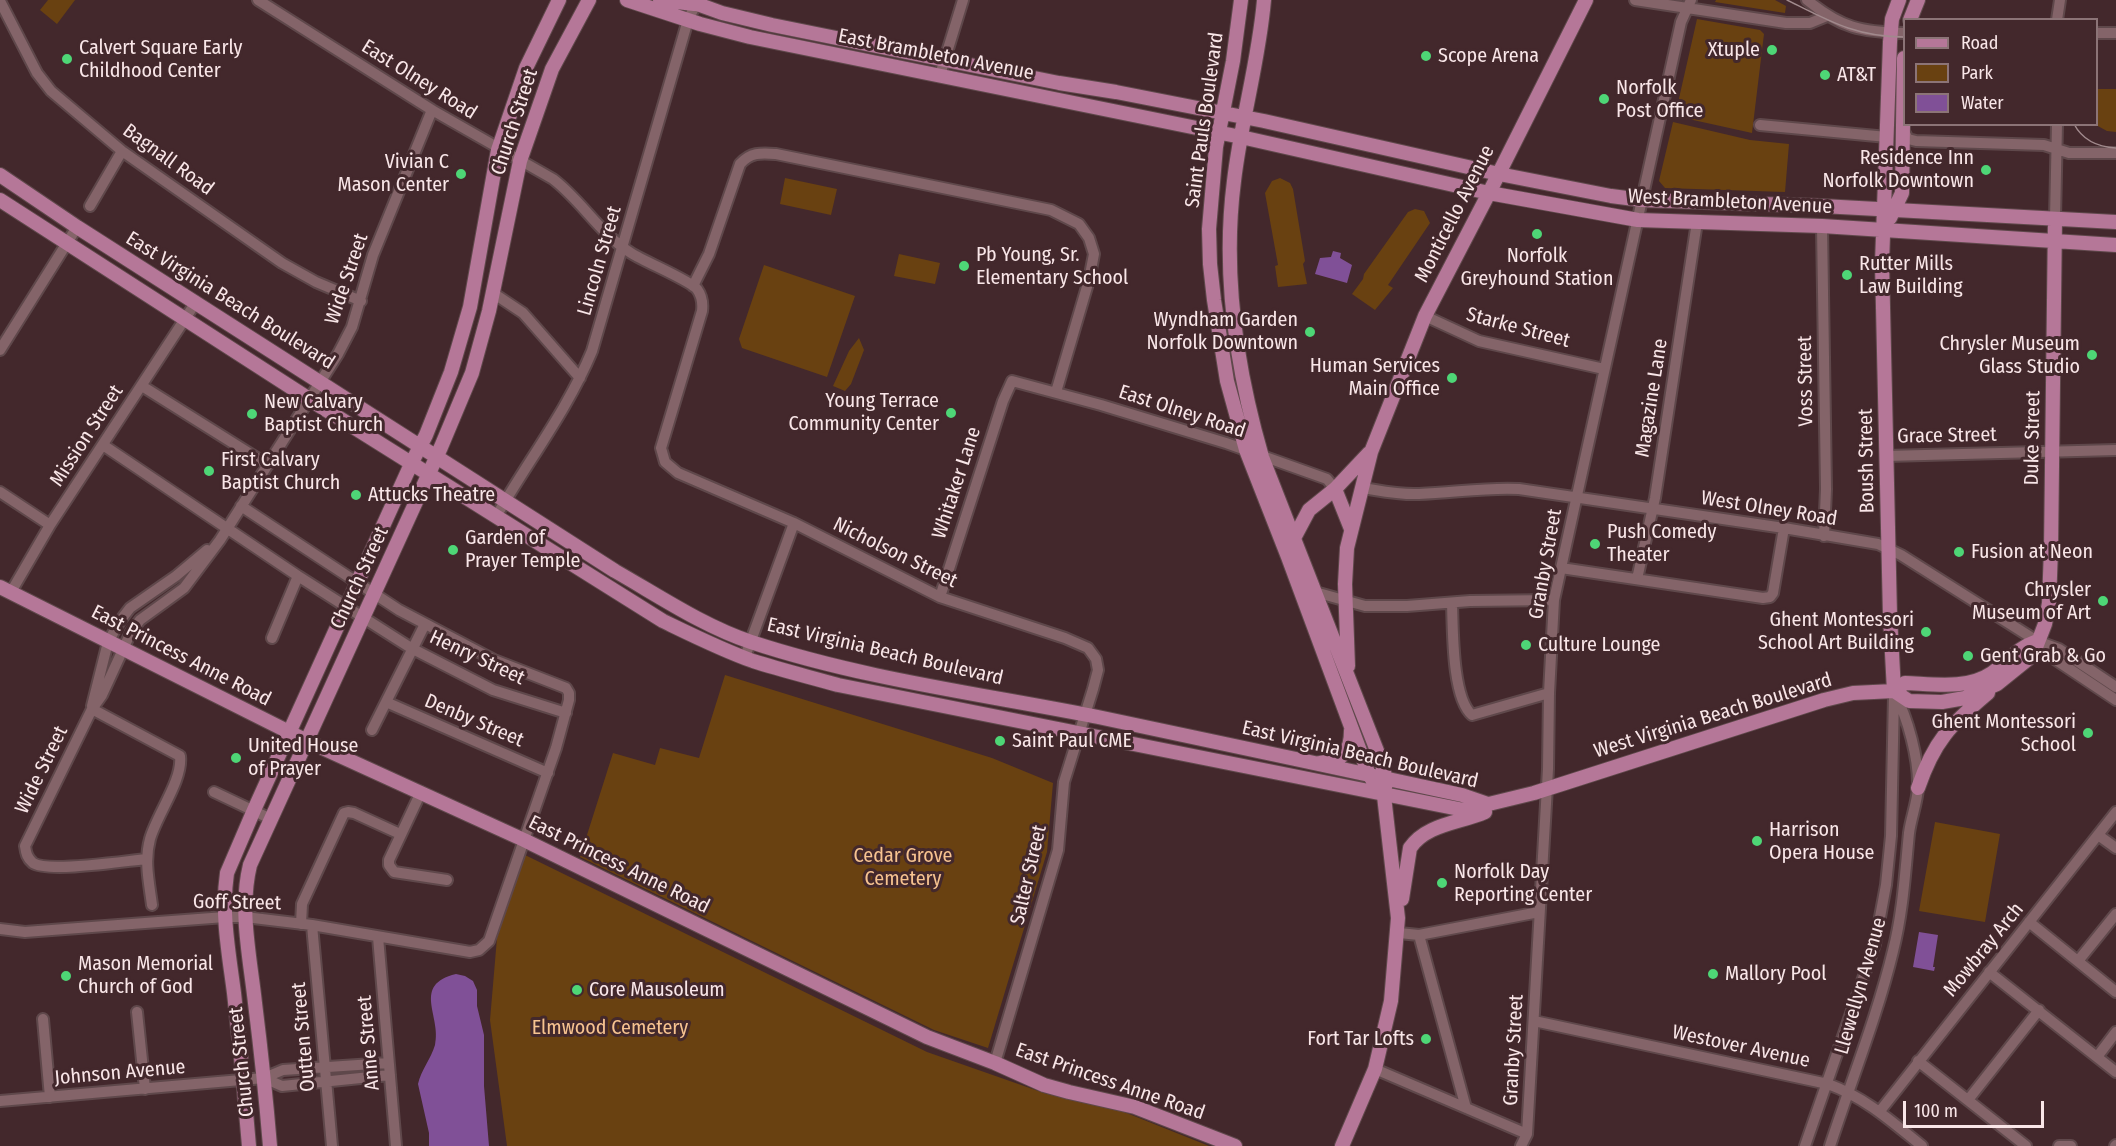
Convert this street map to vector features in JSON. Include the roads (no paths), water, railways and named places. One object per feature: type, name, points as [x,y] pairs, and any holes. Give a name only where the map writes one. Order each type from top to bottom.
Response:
[{"type":"main road","name":"Church Street","points":[[249,1146],[244,1079],[225,917],[227,873],[420,446],[451,372],[470,306],[498,150],[526,68],[560,0]]},
{"type":"main road","name":"Church Street","points":[[270,1146],[245,917],[246,882],[250,865],[374,595],[472,373],[489,310],[520,161],[552,69],[589,0]]},
{"type":"main road","name":"East Brambleton Avenue","points":[[627,0],[750,37],[1241,137]]},
{"type":"main road","name":"East Brambleton Avenue","points":[[660,0],[694,2],[739,18],[1059,83],[1245,117]]},
{"type":"main road","name":"Saint Pauls Boulevard","points":[[1241,0],[1219,132],[1210,219],[1210,264],[1227,381],[1246,450],[1288,557]]},
{"type":"main road","name":"Saint Pauls Boulevard","points":[[1264,0],[1231,211],[1230,273],[1242,374],[1251,417],[1262,457],[1293,538]]},
{"type":"main road","name":"Monticello Avenue","points":[[1348,674],[1345,584],[1351,529],[1371,452],[1425,316],[1586,0]]},
{"type":"main road","name":"Boush Street","points":[[1894,692],[1882,275],[1884,230],[1889,210],[1887,137],[1897,33],[1892,19],[1899,0]]},
{"type":"main road","points":[[1911,18],[1918,0]]},
{"type":"main road","name":"West Brambleton Avenue","points":[[1245,117],[1498,174],[1642,200],[2116,222]]},
{"type":"main road","name":"Boush Street","points":[[1889,210],[1902,194],[1903,126]]},
{"type":"main road","name":"West Brambleton Avenue","points":[[1241,137],[1489,193],[1638,220],[1822,226],[2116,245]]},
{"type":"main road","name":"East Virginia Beach Boulevard","points":[[0,175],[436,457],[691,616],[751,641],[834,664],[1315,763],[1462,795],[1488,804]]},
{"type":"main road","name":"East Virginia Beach Boulevard","points":[[0,200],[310,400],[663,621],[745,657],[794,674],[838,685],[1464,810],[1546,789]]},
{"type":"main road","name":"Duke Street","points":[[1997,684],[2033,656],[2045,624],[2049,603],[2055,219]]},
{"type":"main road","name":"Monticello Avenue","points":[[1371,452],[1335,489],[1309,510],[1293,538],[1288,557],[1370,775],[1384,795]]},
{"type":"main road","points":[[1335,489],[1351,529]]},
{"type":"main road","points":[[527,535],[536,520]]},
{"type":"main road","name":"Monticello Avenue","points":[[1293,538],[1348,674],[1386,779],[1384,795],[1398,918],[1399,933],[1391,1001],[1375,1069],[1342,1146]]},
{"type":"main road","name":"East Princess Anne Road","points":[[5,589],[307,741],[524,840],[927,1037],[1044,1085],[1135,1107],[1235,1146]]},
{"type":"main road","points":[[1997,684],[1965,698],[1942,702],[1909,701],[1894,692],[1905,683],[1953,685],[1976,680],[1989,675],[2022,646],[2037,641]]},
{"type":"main road","points":[[909,699],[912,681]]},
{"type":"main road","points":[[1918,788],[1926,764],[1945,733],[1997,684]]},
{"type":"main road","name":"West Virginia Beach Boulevard","points":[[1546,789],[1824,700],[1852,693],[1894,692]]},
{"type":"main road","points":[[1315,763],[1343,757],[1350,747],[1351,723]]},
{"type":"main road","points":[[1398,918],[1410,848],[1414,841],[1428,831],[1471,818],[1506,801]]},
{"type":"street","name":"East Olney Road","points":[[258,0],[432,110],[498,150],[553,179],[567,189],[610,237],[622,247],[660,270],[693,286]]},
{"type":"street","points":[[940,75],[963,0]]},
{"type":"street","points":[[1635,0],[1689,4],[1792,24],[1810,23],[1827,16]]},
{"type":"street","points":[[1807,0],[1827,16],[1860,30],[1897,33]]},
{"type":"street","points":[[2057,18],[2060,0]]},
{"type":"street","name":"Bagnall Road","points":[[0,1],[37,72],[51,91],[122,151],[282,263],[316,282],[361,301]]},
{"type":"street","name":"Lincoln Street","points":[[496,515],[580,378],[592,351],[694,2]]},
{"type":"street","name":"Granby Street","points":[[1521,1146],[1527,1134],[1534,1021],[1554,600],[1681,22],[1689,4]]},
{"type":"street","points":[[2098,33],[2116,33]]},
{"type":"street","name":"Wide Street","points":[[146,859],[50,867],[33,863],[26,854],[25,846],[92,709],[102,695],[131,632],[140,620],[184,588],[220,540],[310,400],[352,327],[373,255],[432,110]]},
{"type":"street","points":[[1760,125],[1887,137]]},
{"type":"street","name":"Duke Street","points":[[2055,219],[2057,126]]},
{"type":"street","points":[[1903,130],[1911,140],[1939,143],[2044,145],[2069,153],[2116,153]]},
{"type":"street","points":[[90,206],[122,151]]},
{"type":"street","points":[[693,286],[709,254],[740,164],[745,158],[759,153],[787,156],[1051,210],[1078,224],[1089,238],[1094,254],[1089,280],[1056,392]]},
{"type":"street","name":"Magazine Lane","points":[[1637,579],[1652,508],[1697,222]]},
{"type":"street","points":[[0,350],[77,226]]},
{"type":"street","name":"Voss Street","points":[[1822,226],[1826,489],[1824,536]]},
{"type":"street","name":"Nicholson Street","points":[[693,286],[703,303],[702,311],[661,448],[665,462],[678,473],[794,523],[940,597],[1065,638],[1088,648],[1096,659]]},
{"type":"street","points":[[493,292],[523,313],[580,378]]},
{"type":"street","name":"Mission Street","points":[[5,589],[103,446],[196,302]]},
{"type":"street","points":[[470,306],[489,310]]},
{"type":"street","name":"Starke Street","points":[[1425,316],[1479,341],[1604,369]]},
{"type":"street","name":"East Olney Road","points":[[1012,381],[1056,392],[1246,450],[1327,479],[1335,489]]},
{"type":"street","name":"Whitaker Lane","points":[[940,597],[1003,401],[1012,381]]},
{"type":"street","points":[[142,386],[268,465]]},
{"type":"street","name":"Henry Street","points":[[103,446],[411,648],[493,690],[566,713],[569,693],[560,684],[494,660],[425,624],[374,595],[241,506]]},
{"type":"street","name":"Grace Street","points":[[1886,456],[2116,450]]},
{"type":"street","points":[[1363,488],[1418,494],[1505,488],[1575,498]]},
{"type":"street","points":[[0,492],[50,525]]},
{"type":"street","name":"West Olney Road","points":[[1575,498],[1878,543],[2037,641],[2059,649],[2116,687]]},
{"type":"street","points":[[745,657],[794,523]]},
{"type":"street","points":[[1561,568],[1766,598],[1773,593],[1775,587],[1784,528]]},
{"type":"street","name":"Wide Street","points":[[92,709],[108,642],[130,608],[176,576],[220,540]]},
{"type":"street","points":[[272,638],[298,576]]},
{"type":"street","points":[[1315,592],[1365,606],[1554,600]]},
{"type":"street","points":[[1452,603],[1455,670],[1466,710],[1472,715],[1549,693]]},
{"type":"street","points":[[372,730],[425,624]]},
{"type":"street","name":"West Olney Road","points":[[2037,641],[2053,658],[2116,700]]},
{"type":"street","name":"Salter Street","points":[[995,1063],[1058,850],[1064,782],[1098,670],[1096,659]]},
{"type":"street","name":"Llewellyn Avenue","points":[[1830,1146],[1893,950],[1904,887],[1911,819],[1918,788],[1909,728],[1904,709],[1894,692]]},
{"type":"street","name":"Llewellyn Avenue","points":[[1805,1146],[1875,944],[1886,885],[1891,836],[1894,692]]},
{"type":"street","name":"Denby Street","points":[[386,702],[548,773]]},
{"type":"street","points":[[92,709],[180,756],[181,767],[149,841],[146,859],[152,904]]},
{"type":"street","points":[[524,840],[566,713]]},
{"type":"street","points":[[214,792],[271,819]]},
{"type":"street","points":[[421,792],[389,860],[391,869],[394,872],[447,880]]},
{"type":"street","name":"Mowbray Arch","points":[[1880,1111],[2116,812]]},
{"type":"street","name":"Outten Street","points":[[332,1146],[327,1082],[302,904],[344,813],[354,813],[400,834]]},
{"type":"street","points":[[2098,835],[2116,848]]},
{"type":"street","name":"Goff Street","points":[[0,929],[25,932],[245,917],[470,951],[479,950],[489,942],[524,840]]},
{"type":"street","points":[[1399,933],[1419,935],[1539,912]]},
{"type":"street","points":[[2078,961],[2116,914]]},
{"type":"street","points":[[2030,922],[2116,992]]},
{"type":"street","points":[[1419,935],[1466,1108]]},
{"type":"street","name":"Anne Street","points":[[378,937],[396,1146]]},
{"type":"street","points":[[1989,972],[2116,1072]]},
{"type":"street","points":[[137,1011],[145,1089]]},
{"type":"street","points":[[1968,1100],[2039,1011]]},
{"type":"street","points":[[43,1019],[50,1097]]},
{"type":"street","name":"Westover Avenue","points":[[1534,1021],[1828,1084],[1848,1091],[1880,1111],[1922,1146]]},
{"type":"street","points":[[2097,1057],[2116,1032]]},
{"type":"street","points":[[1918,1061],[2026,1146]]},
{"type":"street","points":[[264,1078],[283,1070],[388,1063]]},
{"type":"street","points":[[1375,1069],[1527,1134]]},
{"type":"street","points":[[264,1078],[282,1086],[390,1075]]},
{"type":"street","name":"Johnson Avenue","points":[[0,1101],[264,1078]]},
{"type":"street","points":[[2059,1146],[2071,1146]]},
{"type":"water","points":[[1333,251],[1341,253],[1340,258],[1352,265],[1347,283],[1315,274],[1320,258],[1331,257]]},
{"type":"water","points":[[1919,932],[1938,935],[1934,971],[1913,967]]},
{"type":"water","points":[[456,974],[473,981],[477,990],[477,1006],[484,1035],[484,1086],[489,1146],[429,1146],[429,1133],[418,1084],[435,1045],[436,1034],[431,994],[442,979]]},
{"type":"tram line","points":[[1787,0],[1857,31],[1903,37]]},
{"type":"tram line","points":[[2075,126],[2086,139],[2103,146],[2116,148]]},
{"type":"place","name":"Xtuple","points":[[1772,50]]},
{"type":"place","name":"Scope Arena","points":[[1426,56]]},
{"type":"place","name":"Calvert Square Early Childhood Center","points":[[67,59]]},
{"type":"place","name":"AT&T","points":[[1825,75]]},
{"type":"place","name":"Norfolk Post Office","points":[[1604,99]]},
{"type":"place","name":"Residence Inn Norfolk Downtown","points":[[1986,170]]},
{"type":"place","name":"Vivian C Mason Center","points":[[461,174]]},
{"type":"place","name":"Norfolk Greyhound Station","points":[[1537,234]]},
{"type":"place","name":"Pb Young, Sr. Elementary School","points":[[964,266]]},
{"type":"place","name":"Rutter Mills Law Building","points":[[1847,275]]},
{"type":"place","name":"Wyndham Garden Norfolk Downtown","points":[[1310,332]]},
{"type":"place","name":"Chrysler Museum Glass Studio","points":[[2092,355]]},
{"type":"place","name":"Human Services Main Office","points":[[1452,378]]},
{"type":"place","name":"Young Terrace Community Center","points":[[951,413]]},
{"type":"place","name":"New Calvary Baptist Church","points":[[252,414]]},
{"type":"place","name":"First Calvary Baptist Church","points":[[209,471]]},
{"type":"place","name":"Attucks Theatre","points":[[356,495]]},
{"type":"place","name":"Push Comedy Theater","points":[[1595,544]]},
{"type":"place","name":"Garden of Prayer Temple","points":[[453,550]]},
{"type":"place","name":"Fusion at Neon","points":[[1959,552]]},
{"type":"place","name":"Chrysler Museum of Art","points":[[2103,601]]},
{"type":"place","name":"Ghent Montessori School Art Building","points":[[1926,632]]},
{"type":"place","name":"Culture Lounge","points":[[1526,645]]},
{"type":"place","name":"Gent Grab & Go","points":[[1968,656]]},
{"type":"place","name":"Ghent Montessori School","points":[[2088,733]]},
{"type":"place","name":"Saint Paul CME","points":[[1000,741]]},
{"type":"place","name":"United House of Prayer","points":[[236,758]]},
{"type":"place","name":"Harrison Opera House","points":[[1757,841]]},
{"type":"place","name":"Norfolk Day Reporting Center","points":[[1442,883]]},
{"type":"place","name":"Mallory Pool","points":[[1713,974]]},
{"type":"place","name":"Mason Memorial Church of God","points":[[66,976]]},
{"type":"place","name":"Core Mausoleum","points":[[577,990]]},
{"type":"place","name":"Fort Tar Lofts","points":[[1426,1039]]},
{"type":"park label","name":"Cedar Grove Cemetery","points":[[903,868]]},
{"type":"park label","name":"Elmwood Cemetery","points":[[610,1028]]}]
